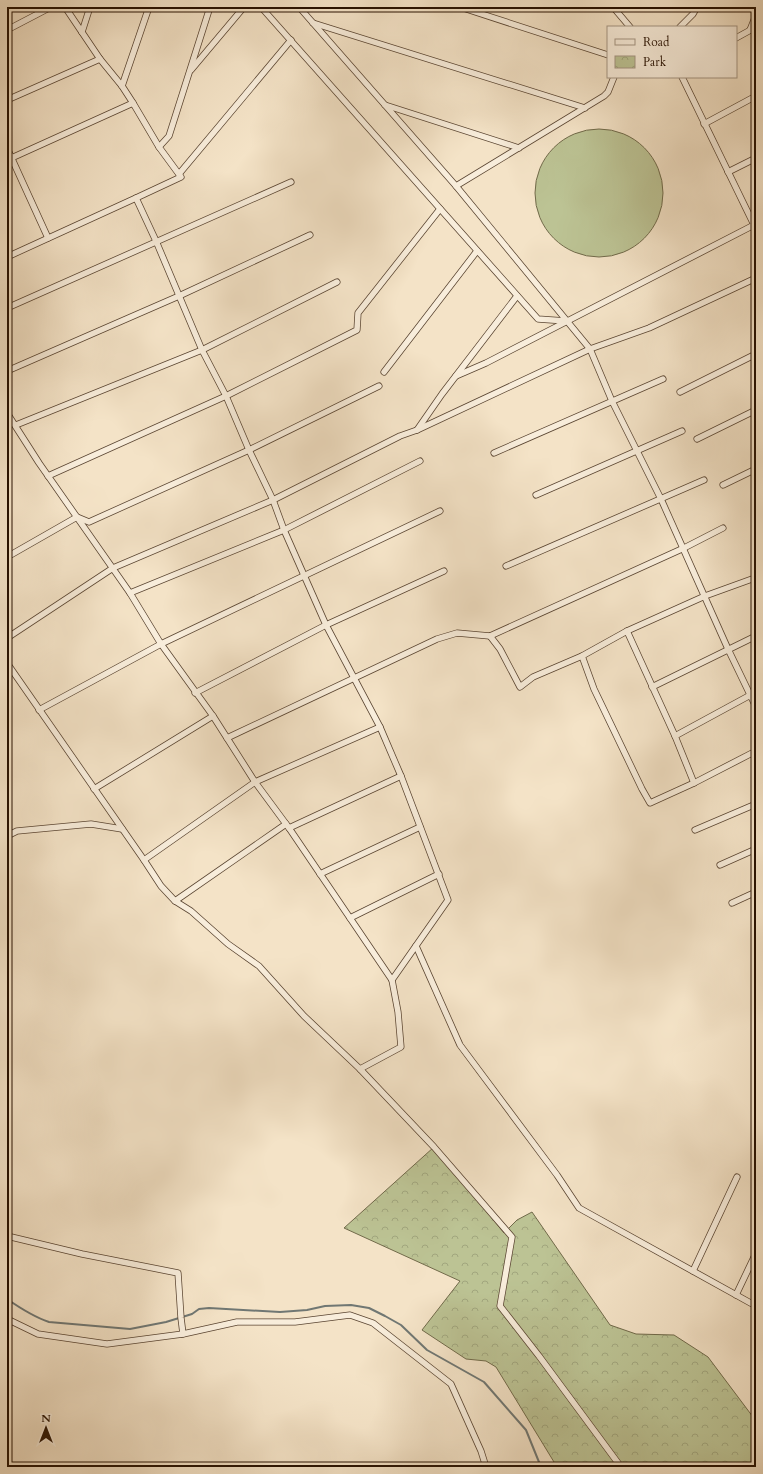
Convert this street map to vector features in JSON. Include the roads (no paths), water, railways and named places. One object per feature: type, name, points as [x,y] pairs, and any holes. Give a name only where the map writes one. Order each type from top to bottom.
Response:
[{"type":"street","points":[[7,30],[51,7]]},
{"type":"street","points":[[7,257],[181,177],[159,147],[122,86],[100,59],[65,7]]},
{"type":"street","points":[[82,32],[90,7]]},
{"type":"street","points":[[122,86],[149,7]]},
{"type":"street","points":[[159,147],[169,136],[210,7]]},
{"type":"street","points":[[189,72],[244,7]]},
{"type":"street","points":[[261,7],[538,319],[566,321]]},
{"type":"street","points":[[299,7],[456,186],[590,349],[612,401],[638,450],[684,548],[728,650],[753,694],[756,707]]},
{"type":"street","points":[[460,7],[607,55]]},
{"type":"street","points":[[613,7],[629,26]]},
{"type":"street","points":[[681,26],[693,14],[697,7]]},
{"type":"street","points":[[750,30],[756,15]]},
{"type":"street","points":[[313,23],[585,108]]},
{"type":"street","points":[[737,37],[756,27]]},
{"type":"street","points":[[178,174],[291,40]]},
{"type":"street","points":[[7,100],[100,59]]},
{"type":"street","points":[[456,186],[604,96],[608,92],[614,78]]},
{"type":"street","points":[[456,376],[755,224],[682,78]]},
{"type":"street","points":[[704,124],[756,96]]},
{"type":"street","points":[[10,159],[133,103]]},
{"type":"street","points":[[385,105],[519,148]]},
{"type":"street","points":[[7,148],[10,159],[48,238]]},
{"type":"street","points":[[728,172],[756,158]]},
{"type":"street","points":[[7,308],[291,182]]},
{"type":"street","points":[[136,198],[156,241],[202,350],[226,396],[249,450],[273,500],[284,530],[326,625],[380,727],[401,776],[448,900],[392,980]]},
{"type":"street","points":[[48,476],[226,396],[357,330],[358,314],[440,209]]},
{"type":"street","points":[[7,371],[179,296],[310,235]]},
{"type":"street","points":[[384,372],[477,251]]},
{"type":"street","points":[[7,638],[113,568],[273,500],[400,436],[417,430],[590,349],[649,328],[756,278]]},
{"type":"street","points":[[16,426],[202,350],[337,282]]},
{"type":"street","points":[[417,430],[517,296]]},
{"type":"street","points":[[680,392],[756,354]]},
{"type":"street","points":[[494,453],[663,379]]},
{"type":"street","points":[[78,517],[89,522],[249,450],[379,386]]},
{"type":"street","points":[[697,439],[756,410]]},
{"type":"street","points":[[7,413],[48,476],[130,593],[161,644],[213,716],[255,782],[287,826],[392,980],[398,1012],[401,1047],[360,1069]]},
{"type":"street","points":[[536,495],[682,431]]},
{"type":"street","points":[[130,593],[284,530],[420,461]]},
{"type":"street","points":[[723,485],[756,469]]},
{"type":"street","points":[[506,566],[704,480]]},
{"type":"street","points":[[39,710],[161,644],[440,511]]},
{"type":"street","points":[[7,557],[78,517]]},
{"type":"street","points":[[227,738],[437,639],[457,633],[490,636],[684,548],[723,528]]},
{"type":"street","points":[[195,693],[326,625],[444,572]]},
{"type":"street","points":[[490,636],[500,649],[520,688],[533,677],[582,656],[627,631],[705,596],[752,579],[756,583]]},
{"type":"street","points":[[627,631],[675,736],[694,783]]},
{"type":"street","points":[[652,687],[756,636]]},
{"type":"street","points":[[582,656],[594,689],[650,803],[694,783],[756,751]]},
{"type":"street","points":[[7,664],[161,886],[175,901],[191,911],[228,944],[258,966],[304,1016],[360,1069],[434,1147],[512,1236],[500,1306],[621,1467]]},
{"type":"street","points":[[675,736],[753,694]]},
{"type":"street","points":[[94,789],[213,716]]},
{"type":"street","points":[[144,860],[255,782],[380,727]]},
{"type":"street","points":[[175,901],[287,826],[401,776]]},
{"type":"street","points":[[695,830],[756,804]]},
{"type":"street","points":[[7,836],[17,831],[91,824],[122,829]]},
{"type":"street","points":[[320,874],[420,827]]},
{"type":"street","points":[[720,865],[756,849]]},
{"type":"street","points":[[350,918],[439,874]]},
{"type":"street","points":[[732,903],[756,892]]},
{"type":"street","points":[[416,946],[460,1045],[558,1175],[579,1208],[756,1306]]},
{"type":"street","points":[[693,1271],[737,1177]]},
{"type":"street","points":[[7,1236],[82,1254],[178,1273],[181,1318],[184,1334]]},
{"type":"street","points":[[736,1295],[756,1253]]},
{"type":"street","points":[[7,1318],[38,1334],[107,1344],[184,1334],[237,1322],[295,1322],[350,1315],[373,1323],[451,1384],[481,1451],[486,1467]]},
{"type":"waterway","points":[[7,1299],[27,1312],[49,1322],[130,1329],[166,1322],[192,1314],[199,1309],[209,1308],[280,1312],[307,1310],[325,1306],[351,1305],[369,1308],[401,1325],[427,1350],[484,1382],[526,1430],[541,1467]]}]
